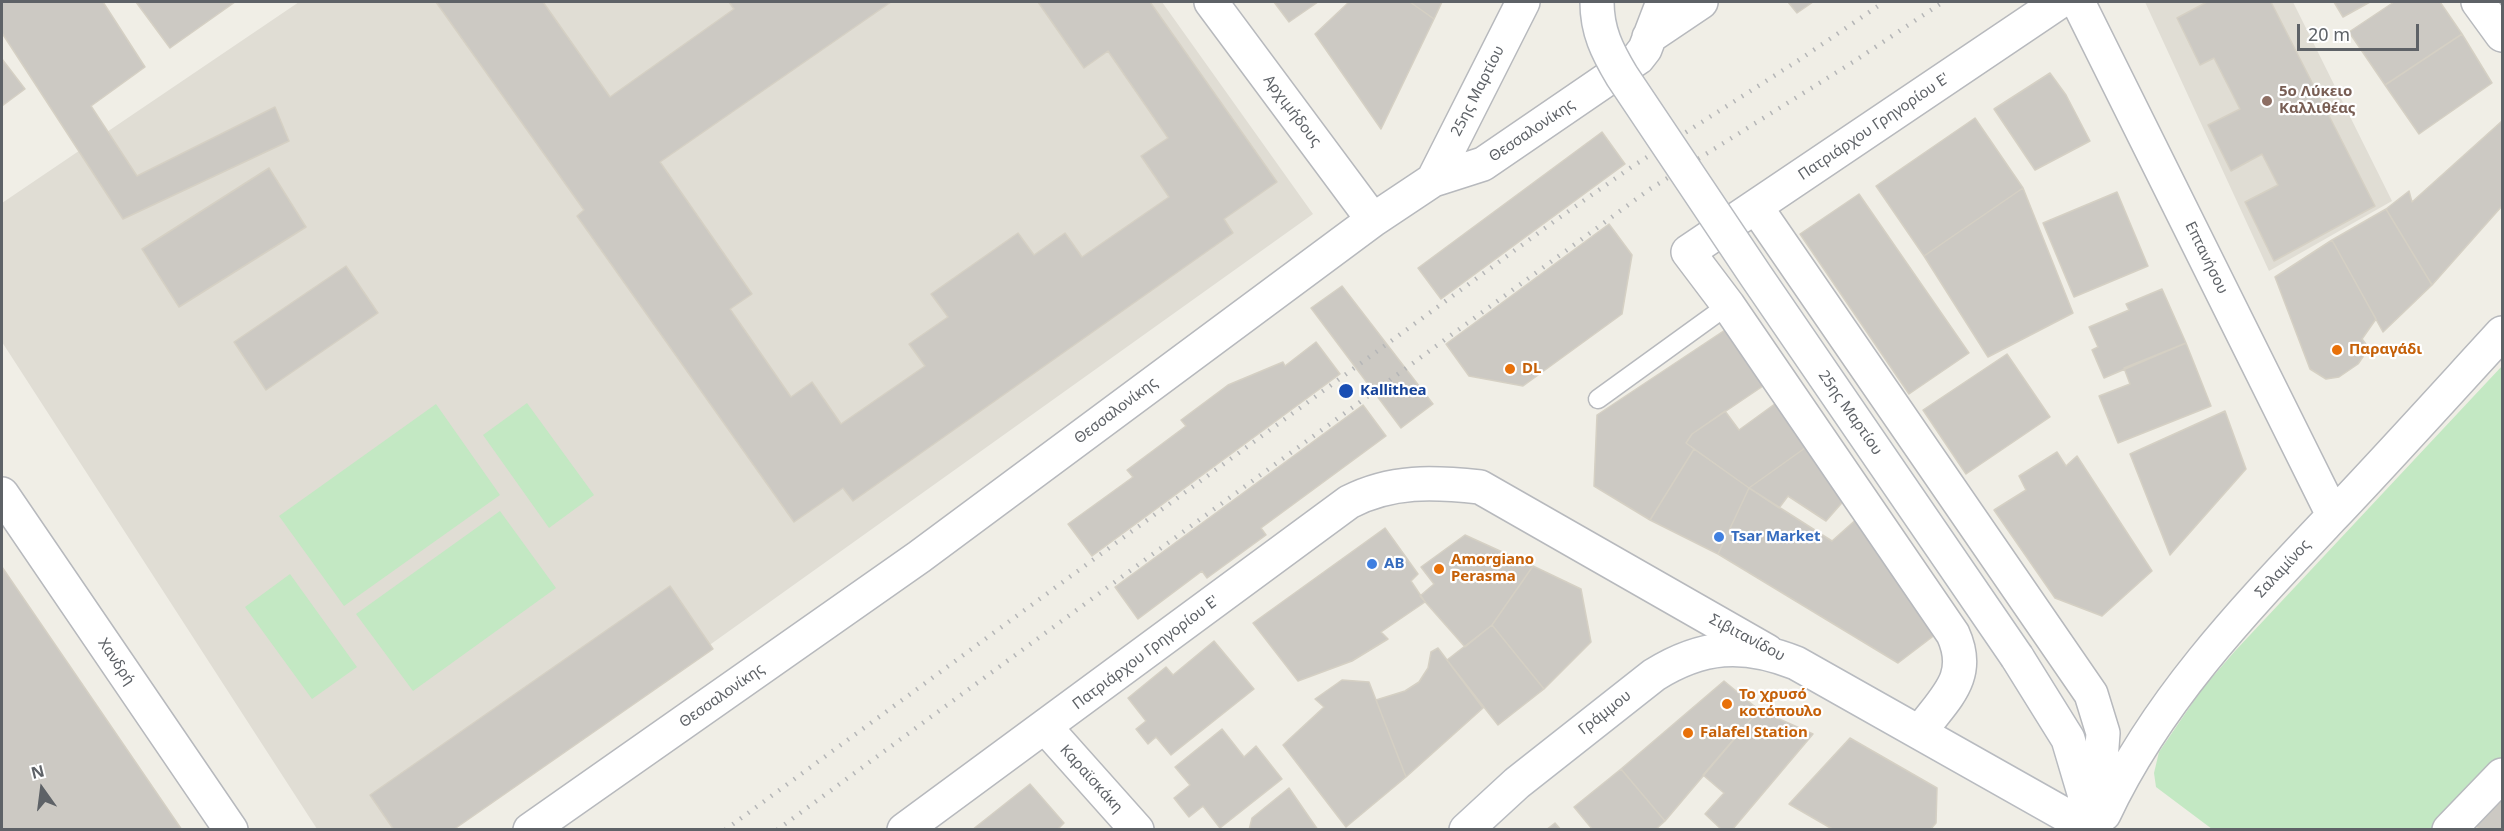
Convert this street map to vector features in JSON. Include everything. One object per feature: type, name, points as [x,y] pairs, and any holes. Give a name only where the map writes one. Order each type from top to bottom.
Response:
[{"type":"street","name":"Αρχιμήδους","points":[[1211,2],[1373,220]]},
{"type":"street","name":"25ης Μαρτίου","points":[[1433,180],[1523,2]]},
{"type":"street","name":"25ης Μαρτίου","points":[[1597,2],[1599,27],[1605,47],[1622,76],[2017,657],[2068,739],[2095,830]]},
{"type":"street","points":[[1649,37],[1663,2]]},
{"type":"street","name":"Θεσσαλονίκης","points":[[530,830],[919,557],[1373,220],[1433,180],[1483,164],[1638,58],[1649,37],[1701,2]]},
{"type":"street","name":"Πατριάρχου Γρηγορίου Ε'","points":[[1728,305],[1688,252],[2059,2]]},
{"type":"street","name":"Επτανήσου","points":[[2078,2],[2333,515]]},
{"type":"street","points":[[2478,2],[2502,35]]},
{"type":"street","points":[[1756,207],[2091,694],[2103,733],[2095,830]]},
{"type":"street","points":[[1728,305],[1957,640],[1962,662],[1960,676],[1920,732]]},
{"type":"street","name":"Σαλαμίνος","points":[[2095,830],[2120,779],[2168,704],[2228,630],[2502,333]]},
{"type":"street","name":"Σιβιτανίδου","points":[[1392,485],[1432,482],[1480,487],[1767,651],[1796,663],[2095,830]]},
{"type":"street","name":"Πατριάρχου Γρηγορίου Ε'","points":[[904,830],[1046,728],[1349,502],[1366,493],[1392,485]]},
{"type":"street","name":"Χανδρή","points":[[2,494],[231,830]]},
{"type":"street","name":"Γράμμου","points":[[1466,830],[1517,783],[1653,675],[1672,663],[1698,653],[1726,649],[1767,651]]},
{"type":"street","name":"Καραϊσκάκη","points":[[1046,728],[1137,830]]},
{"type":"street","points":[[2456,822],[2502,775]]},
{"type":"lane","points":[[1598,399],[1728,305]]},
{"type":"shaded area","points":[[299,2],[1162,2],[1313,214],[452,829],[317,829],[2,342],[2,203]]},
{"type":"shaded area","name":"5ο Λύκειο Καλλιθέας","points":[[2145,2],[2293,2],[2392,201],[2269,271]]},
{"type":"green space","points":[[2502,366],[2502,766],[2439,830],[2212,829],[2156,787],[2154,773],[2159,752],[2202,689],[2235,651]]},
{"type":"green space","points":[[527,403],[594,495],[549,528],[483,435]]},
{"type":"green space","points":[[436,404],[500,495],[344,606],[279,516]]},
{"type":"green space","points":[[500,511],[556,588],[413,691],[356,614]]},
{"type":"green space","points":[[290,574],[357,667],[312,699],[245,607]]},
{"type":"building","points":[[2,2],[103,2],[145,67],[91,106],[137,176],[275,107],[289,141],[123,219],[2,33]]},
{"type":"building","points":[[136,2],[235,2],[170,48]]},
{"type":"building","points":[[436,2],[543,2],[610,97],[734,9],[729,2],[891,2],[660,162],[752,294],[730,309],[791,397],[812,382],[841,424],[925,366],[909,344],[948,317],[931,294],[1018,233],[1034,255],[1065,233],[1082,257],[1169,197],[1141,156],[1168,138],[1108,51],[1084,68],[1038,2],[1150,2],[1277,182],[1224,219],[1233,233],[853,501],[843,488],[794,522],[577,216],[584,210]]},
{"type":"building","points":[[1274,2],[1318,2],[1289,22]]},
{"type":"building","points":[[1349,2],[1410,2],[1434,19],[1381,129],[1315,34]]},
{"type":"building","points":[[1410,2],[1442,2],[1434,19]]},
{"type":"building","points":[[1788,2],[1813,2],[1797,13]]},
{"type":"building","name":"5ο Λύκειο Καλλιθέας","points":[[2207,2],[2271,2],[2375,206],[2274,261],[2245,202],[2278,185],[2262,154],[2231,171],[2208,125],[2240,109],[2214,58],[2200,65],[2177,18]]},
{"type":"building","points":[[2334,2],[2370,2],[2343,17]]},
{"type":"building","points":[[2394,2],[2440,2],[2462,34],[2385,85],[2349,32]]},
{"type":"building","points":[[2462,34],[2492,83],[2419,134],[2385,85]]},
{"type":"building","points":[[2,59],[25,89],[2,106]]},
{"type":"building","points":[[2050,73],[2066,95],[2090,141],[2035,170],[1994,109]]},
{"type":"building","points":[[1975,118],[2023,188],[1924,256],[1876,186]]},
{"type":"building","points":[[2502,121],[2502,206],[2432,285],[2386,209],[2409,191],[2412,202]]},
{"type":"building","points":[[1602,132],[1625,164],[1441,299],[1418,268]]},
{"type":"building","points":[[269,168],[306,227],[179,307],[142,249]]},
{"type":"building","points":[[2023,188],[2073,313],[1988,357],[1924,256]]},
{"type":"building","points":[[2117,192],[2148,266],[2074,297],[2043,223]]},
{"type":"building","points":[[1859,194],[1969,353],[1909,394],[1800,234]]},
{"type":"building","points":[[2386,209],[2432,285],[2383,332],[2332,240]]},
{"type":"building","points":[[1609,224],[1632,255],[1622,314],[1523,386],[1469,376],[1446,344]]},
{"type":"building","points":[[2332,240],[2376,319],[2362,339],[2369,348],[2358,364],[2339,377],[2326,379],[2310,369],[2275,277]]},
{"type":"building","points":[[346,266],[378,313],[266,390],[234,342]]},
{"type":"building","points":[[1342,286],[1433,404],[1401,428],[1311,308]]},
{"type":"building","points":[[2162,289],[2186,343],[2104,378],[2092,350],[2098,347],[2089,327],[2129,310],[2126,304]]},
{"type":"building","points":[[1731,326],[1769,382],[1692,434],[1686,443],[1694,449],[1650,520],[1594,486],[1597,415]]},
{"type":"building","points":[[1316,342],[1340,374],[1092,556],[1068,524],[1133,477],[1127,470],[1186,426],[1181,420],[1228,385],[1283,362],[1285,366]]},
{"type":"building","points":[[2186,343],[2211,406],[2118,443],[2099,396],[2130,384],[2124,368]]},
{"type":"building","points":[[2007,354],[2050,417],[1966,474],[1923,410]]},
{"type":"building","points":[[1783,398],[1812,443],[1749,488],[1686,443],[1692,434],[1725,411],[1739,430]]},
{"type":"building","points":[[1363,405],[1386,436],[1261,528],[1266,535],[1207,578],[1202,571],[1138,619],[1115,587]]},
{"type":"building","points":[[2225,411],[2246,469],[2170,555],[2130,454]]},
{"type":"building","points":[[1812,443],[1847,497],[1826,521],[1788,496],[1779,508],[1749,488]]},
{"type":"building","points":[[1694,449],[1749,488],[1718,554],[1650,520]]},
{"type":"building","points":[[2057,452],[2066,466],[2077,456],[2152,571],[2102,616],[2055,598],[1994,510],[2026,490],[2019,476]]},
{"type":"building","points":[[1749,488],[1832,541],[1860,516],[1940,631],[1898,663],[1718,554]]},
{"type":"building","points":[[1385,528],[1418,574],[1411,581],[1425,602],[1381,632],[1388,639],[1352,661],[1298,681],[1253,623]]},
{"type":"building","points":[[1465,535],[1533,566],[1492,625],[1465,647],[1420,596],[1434,584],[1421,567]]},
{"type":"building","points":[[1533,566],[1581,589],[1591,642],[1544,689],[1492,625]]},
{"type":"building","points":[[2,567],[182,830],[2,830]]},
{"type":"building","points":[[670,586],[713,649],[453,830],[394,830],[370,795]]},
{"type":"building","points":[[1492,625],[1544,689],[1498,725],[1447,660]]},
{"type":"building","points":[[1214,641],[1254,689],[1171,755],[1156,737],[1148,744],[1136,729],[1146,721],[1128,698],[1166,667],[1173,675]]},
{"type":"building","points":[[1438,648],[1483,708],[1406,777],[1376,700],[1405,691],[1419,682],[1428,668],[1431,652]]},
{"type":"building","points":[[1342,680],[1369,682],[1406,777],[1346,827],[1283,745],[1324,707],[1315,699]]},
{"type":"building","points":[[1724,681],[1759,710],[1665,821],[1621,769]]},
{"type":"building","points":[[1759,710],[1813,734],[1732,830],[1722,830],[1705,814],[1724,793],[1703,775]]},
{"type":"building","points":[[1222,729],[1244,757],[1256,746],[1282,779],[1220,828],[1203,806],[1189,817],[1174,798],[1190,785],[1175,767]]},
{"type":"building","points":[[1850,738],[1937,788],[1936,823],[1930,830],[1834,830],[1789,804]]},
{"type":"building","points":[[1621,769],[1665,821],[1655,830],[1593,830],[1574,807]]},
{"type":"building","points":[[1030,784],[1064,823],[1057,830],[972,830]]},
{"type":"building","points":[[1289,788],[1318,830],[1249,830],[1252,818]]},
{"type":"building","points":[[2502,798],[2502,830],[2481,830],[2475,825]]},
{"type":"building","points":[[1555,823],[1561,830],[1546,830]]},
{"type":"railway","points":[[725,830],[1556,220],[1633,166],[1799,60],[1884,2]]},
{"type":"railway","points":[[777,830],[1650,189],[1853,62],[1943,2]]},
{"type":"place","name":"5ο Λύκειο Καλλιθέας","points":[[2267,101]]},
{"type":"place","name":"Παραγάδι","points":[[2337,350]]},
{"type":"place","name":"DL","points":[[1510,369]]},
{"type":"place","name":"Kallithea","points":[[1346,391]]},
{"type":"place","name":"Tsar Market","points":[[1719,537]]},
{"type":"place","name":"ΑΒ","points":[[1372,564]]},
{"type":"place","name":"Amorgiano Perasma","points":[[1439,569]]},
{"type":"place","name":"Το χρυσό κοτόπουλο","points":[[1727,704]]},
{"type":"place","name":"Falafel Station","points":[[1688,733]]}]
